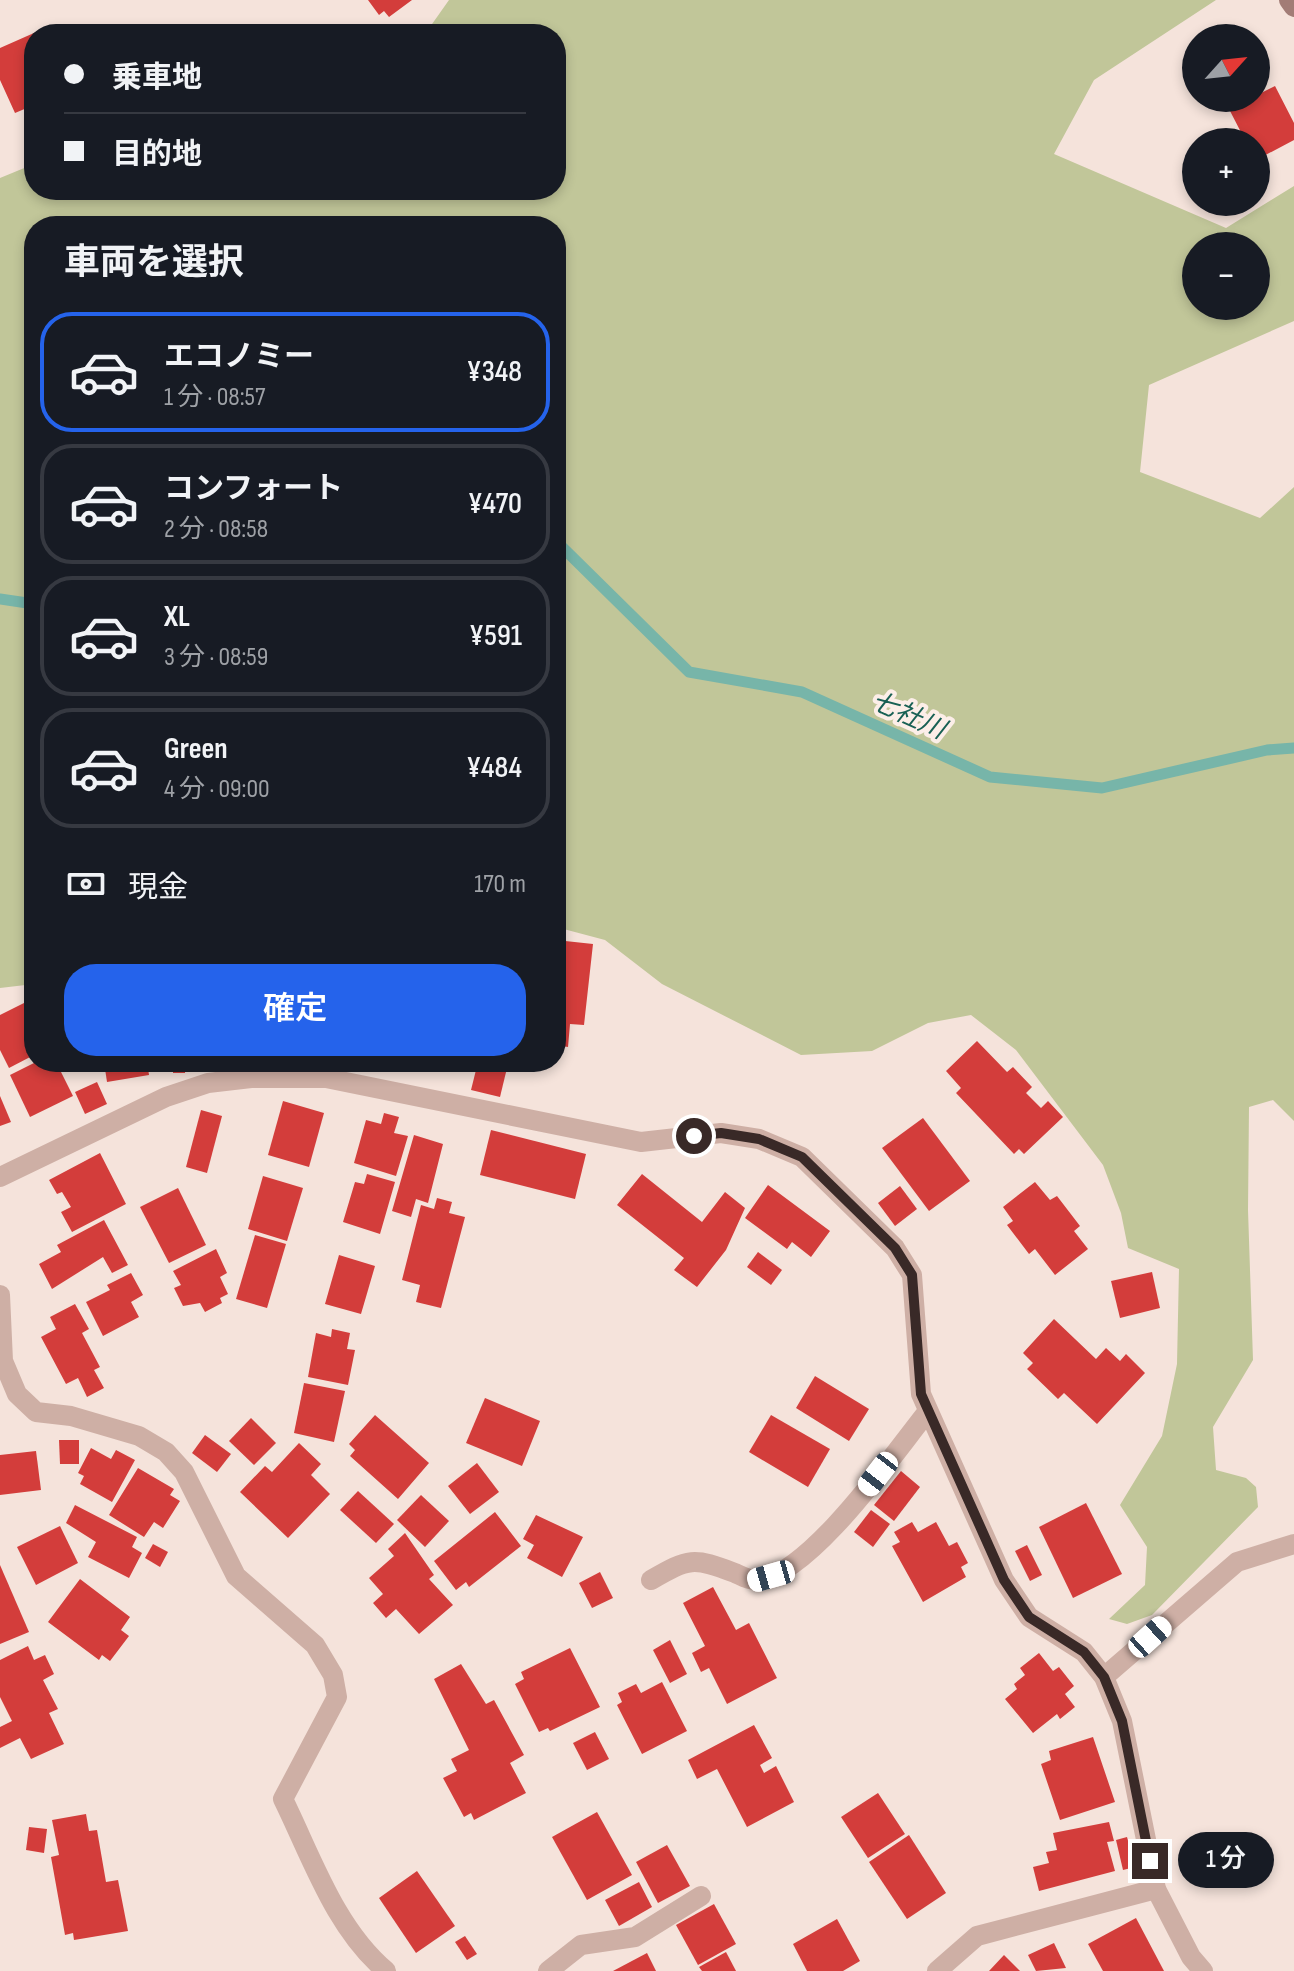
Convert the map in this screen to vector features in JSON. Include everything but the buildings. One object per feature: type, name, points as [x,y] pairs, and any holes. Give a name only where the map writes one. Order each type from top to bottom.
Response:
[{"type":"street","points":[[1289,0],[1294,7]]},
{"type":"street","points":[[0,1177],[166,1097],[208,1083],[251,1078],[326,1078],[641,1142],[721,1133],[759,1139],[802,1157],[895,1248],[912,1275],[921,1394],[928,1411],[1004,1580],[1029,1617],[1084,1652],[1104,1677],[1122,1721],[1156,1889],[1191,1957],[1203,1971]]},
{"type":"street","points":[[0,1295],[3,1361],[17,1394],[36,1412],[71,1416],[139,1436],[166,1452],[184,1472],[236,1576],[315,1645],[333,1675],[337,1697],[283,1799],[346,1927],[368,1956],[386,1971]]},
{"type":"street","points":[[651,1580],[683,1562],[698,1559],[755,1581],[771,1576],[827,1538],[928,1411]]},
{"type":"street","points":[[1104,1677],[1237,1562],[1294,1544]]},
{"type":"street","points":[[937,1971],[977,1936],[1156,1889]]},
{"type":"street","points":[[548,1971],[581,1945],[635,1937],[701,1896]]},
{"type":"green space","points":[[449,0],[1216,0],[1094,80],[1054,154],[1182,209],[1182,216],[1198,216],[1226,228],[1245,216],[1270,216],[1270,201],[1294,186],[1294,321],[1149,385],[1140,472],[1260,518],[1294,487],[1294,1121],[1273,1100],[1249,1107],[1248,1210],[1253,1360],[1213,1427],[1216,1470],[1246,1478],[1256,1487],[1258,1507],[1152,1615],[1127,1624],[1109,1619],[1145,1585],[1147,1547],[1120,1505],[1162,1436],[1177,1364],[1179,1269],[1128,1248],[1121,1213],[1103,1165],[1016,1050],[971,1015],[928,1023],[872,1051],[801,1055],[662,984],[605,940],[566,930],[566,216],[24,216],[24,985],[0,988],[0,178],[24,168],[24,200],[566,200],[566,24],[432,24]]},
{"type":"waterway","name":"七社川","points":[[566,551],[689,672],[802,692],[990,777],[1102,788],[1267,750],[1294,748]]},
{"type":"waterway","name":"七社川","points":[[0,599],[24,603]]},
{"type":"route","points":[[694,1136],[721,1133],[759,1139],[802,1157],[895,1248],[912,1275],[921,1394],[1004,1580],[1029,1617],[1084,1652],[1104,1677],[1122,1721],[1150,1861]]}]
